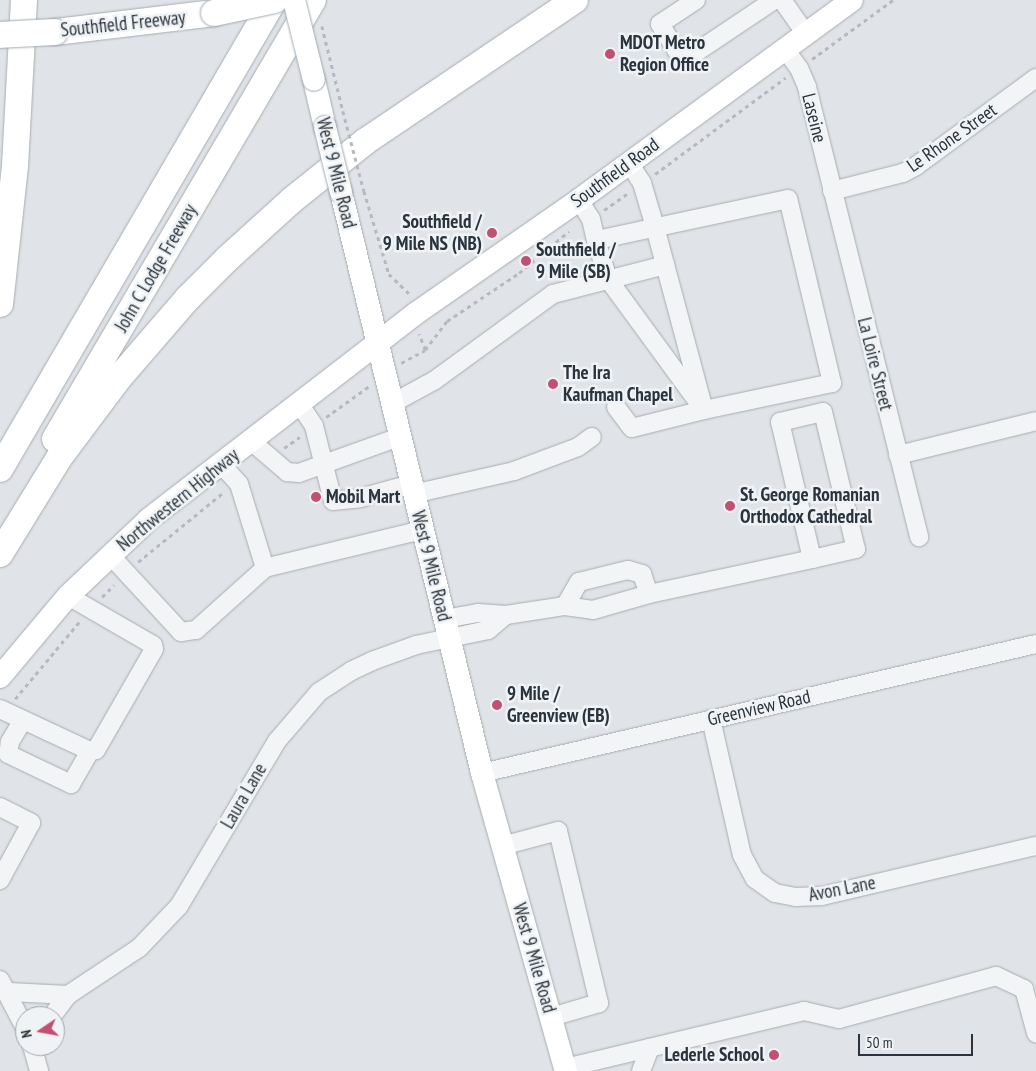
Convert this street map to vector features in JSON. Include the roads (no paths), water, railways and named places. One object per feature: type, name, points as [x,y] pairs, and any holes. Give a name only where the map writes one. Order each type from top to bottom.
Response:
[{"type":"highway","points":[[0,304],[15,166],[24,0]]},
{"type":"highway","name":"Southfield Freeway","points":[[0,34],[55,32],[166,21],[274,0]]},
{"type":"highway","name":"John C Lodge Freeway","points":[[0,469],[274,0]]},
{"type":"highway","name":"John C Lodge Freeway","points":[[0,538],[48,450],[313,0]]},
{"type":"highway","points":[[0,554],[59,458],[118,379],[188,298],[227,259],[292,200],[366,141],[575,0]]},
{"type":"main road","name":"West 9 Mile Road","points":[[294,0],[482,773],[566,1069]]},
{"type":"main road","name":"Southfield Road","points":[[377,346],[494,257],[579,200],[852,0]]},
{"type":"main road","name":"Northwestern Highway","points":[[0,677],[68,596],[149,519],[377,346]]},
{"type":"street","points":[[696,0],[660,24],[681,57],[686,59],[774,0]]},
{"type":"street","points":[[782,0],[806,34]]},
{"type":"street","name":"Laseine","points":[[785,50],[802,74],[832,191]]},
{"type":"street","name":"Le Rhone Street","points":[[832,191],[903,173],[916,166],[1036,78]]},
{"type":"street","points":[[629,163],[642,183],[666,265],[704,410]]},
{"type":"street","name":"La Loire Street","points":[[832,191],[919,537]]},
{"type":"street","points":[[596,240],[788,199],[832,383],[704,410],[632,428],[616,407]]},
{"type":"street","points":[[579,200],[591,220],[608,279],[704,410]]},
{"type":"street","points":[[391,404],[434,380],[553,294],[666,265]]},
{"type":"street","points":[[300,405],[314,426],[333,501],[514,471],[578,447],[592,437]]},
{"type":"street","name":"Laura Lane","points":[[60,1006],[68,995],[139,948],[179,906],[277,741],[319,692],[351,670],[416,645],[478,612],[506,615],[565,606],[594,610],[649,594],[856,549],[823,412],[780,422],[812,558]]},
{"type":"street","points":[[898,455],[1036,421]]},
{"type":"street","points":[[251,442],[287,472],[300,473],[355,455],[363,447],[399,437]]},
{"type":"street","points":[[221,464],[237,482],[265,568]]},
{"type":"street","points":[[110,555],[181,632],[196,630],[265,568],[422,530]]},
{"type":"street","points":[[565,606],[579,582],[628,570],[642,574],[649,594]]},
{"type":"street","points":[[3,710],[90,751],[96,750],[154,649],[153,645],[68,596]]},
{"type":"street","name":"Greenview Road","points":[[482,773],[1036,644]]},
{"type":"street","name":"Avon Lane","points":[[711,719],[742,855],[755,879],[775,893],[796,898],[822,896],[1036,846]]},
{"type":"street","points":[[23,720],[10,742],[8,754],[71,784],[90,751]]},
{"type":"street","points":[[0,807],[32,823],[0,880]]},
{"type":"street","points":[[502,846],[558,831],[599,1003],[551,1017]]},
{"type":"street","points":[[566,1069],[606,1065],[650,1048],[804,1011],[839,1019],[996,976],[1024,989],[1036,1033]]},
{"type":"street","points":[[4,986],[68,995]]},
{"type":"street","points":[[4,986],[15,1008]]},
{"type":"street","points":[[641,1071],[650,1048]]},
{"type":"street","points":[[36,1056],[39,1071]]},
{"type":"place","name":"MDOT Metro Region Office","points":[[610,54]]},
{"type":"place","name":"Southfield / 9 Mile NS (NB)","points":[[492,233]]},
{"type":"place","name":"Southfield / 9 Mile (SB)","points":[[526,261]]},
{"type":"place","name":"The Ira Kaufman Chapel","points":[[553,384]]},
{"type":"place","name":"Mobil Mart","points":[[316,497]]},
{"type":"place","name":"St. George Romanian Orthodox Cathedral","points":[[730,506]]},
{"type":"place","name":"9 Mile / Greenview (EB)","points":[[497,705]]},
{"type":"place","name":"Lederle School","points":[[774,1055]]}]
